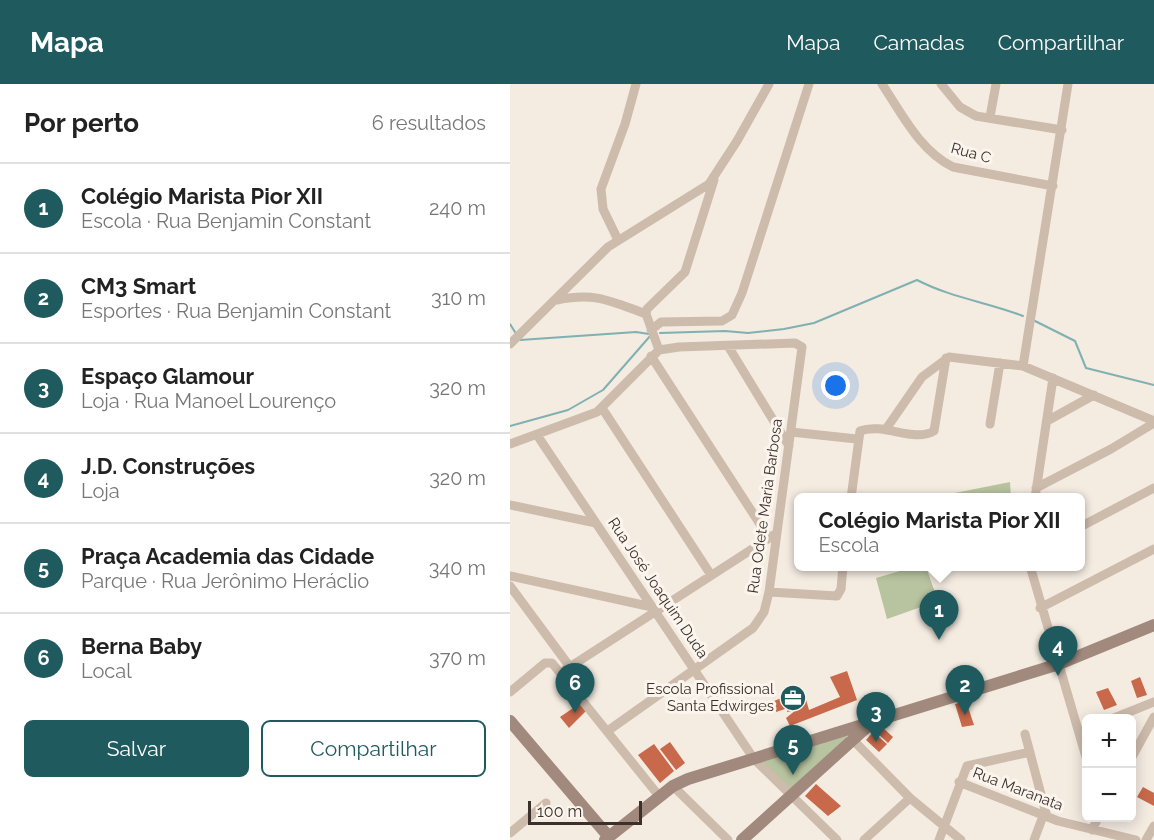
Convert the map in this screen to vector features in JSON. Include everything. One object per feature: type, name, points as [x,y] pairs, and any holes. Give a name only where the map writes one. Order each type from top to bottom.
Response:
[{"type":"main road","points":[[510,721],[607,839],[673,786],[1059,664],[1154,625]]},
{"type":"main road","points":[[742,840],[854,741],[868,725]]},
{"type":"street","points":[[618,240],[603,209],[601,189],[625,124],[636,84]]},
{"type":"street","points":[[510,344],[557,300],[600,254],[618,240],[703,189],[716,174],[769,84]]},
{"type":"street","points":[[651,330],[661,322],[722,321],[732,315],[742,293],[809,84]]},
{"type":"street","name":"Rua C","points":[[882,84],[928,150],[941,161],[962,169],[1053,186]]},
{"type":"street","points":[[941,84],[960,107],[976,116],[1062,130]]},
{"type":"street","points":[[990,117],[996,84]]},
{"type":"street","points":[[1023,366],[1068,84]]},
{"type":"street","points":[[566,670],[654,609],[773,536],[655,353],[646,314],[648,305],[685,272],[716,174]]},
{"type":"street","points":[[557,300],[580,295],[594,296],[646,314]]},
{"type":"street","name":"Rua Odete Maria Barbosa","points":[[609,730],[753,628],[764,612],[769,592],[773,536],[792,432],[802,347],[795,343],[728,346]]},
{"type":"street","points":[[510,444],[602,408],[655,353],[728,346],[789,446]]},
{"type":"street","points":[[852,493],[857,439],[862,430],[886,429],[925,434],[934,431],[946,358]]},
{"type":"street","points":[[886,429],[922,377],[946,358],[1023,366],[1154,422]]},
{"type":"street","points":[[990,424],[1000,363]]},
{"type":"street","points":[[1035,493],[1053,378]]},
{"type":"street","points":[[1047,421],[1094,395]]},
{"type":"street","points":[[602,408],[711,575]]},
{"type":"street","points":[[1035,493],[1154,422]]},
{"type":"street","points":[[792,432],[857,439]]},
{"type":"street","name":"Rua José Joaquim Duda","points":[[537,435],[754,759],[837,840]]},
{"type":"street","points":[[1085,524],[1154,488]]},
{"type":"street","points":[[510,505],[596,523]]},
{"type":"street","points":[[1040,608],[1154,549]]},
{"type":"street","points":[[769,592],[837,596],[840,592],[843,571]]},
{"type":"street","points":[[1031,571],[1040,608],[1082,728]]},
{"type":"street","points":[[510,576],[654,609]]},
{"type":"street","points":[[510,586],[566,670],[659,796]]},
{"type":"street","points":[[510,692],[549,662],[566,670]]},
{"type":"street","points":[[1124,714],[1154,702]]},
{"type":"street","points":[[1136,748],[1154,717]]},
{"type":"street","points":[[1026,734],[1045,816],[1034,840]]},
{"type":"street","points":[[854,741],[910,798],[961,840]]},
{"type":"street","points":[[939,840],[965,768],[972,764],[1030,752]]},
{"type":"street","name":"Rua Maranata","points":[[959,782],[1096,834],[1136,840]]},
{"type":"street","points":[[673,786],[728,840]]},
{"type":"street","points":[[864,840],[910,798]]},
{"type":"street","points":[[512,828],[546,803]]},
{"type":"street","points":[[1146,840],[1154,826]]},
{"type":"green space","points":[[1010,482],[1011,493],[955,493]]},
{"type":"green space","points":[[900,571],[927,571],[938,601],[887,619],[876,578]]},
{"type":"green space","points":[[846,736],[849,738],[790,789],[762,762]]},
{"type":"building","name":"Escola Profissional Santa Edwirges","points":[[847,671],[857,700],[790,726],[786,718],[796,710],[787,712],[788,708],[776,712],[774,701],[803,689],[809,710],[840,697],[830,677]]},
{"type":"building","points":[[1140,677],[1147,695],[1137,698],[1131,681]]},
{"type":"building","points":[[1108,688],[1117,705],[1104,710],[1096,692]]},
{"type":"building","points":[[966,701],[974,725],[962,727],[955,704]]},
{"type":"building","points":[[582,702],[588,709],[569,728],[560,717]]},
{"type":"building","points":[[882,727],[893,737],[888,743],[875,731]]},
{"type":"building","points":[[873,732],[887,744],[879,752],[866,740]]},
{"type":"building","points":[[670,742],[685,763],[676,770],[660,749]]},
{"type":"building","points":[[654,744],[674,771],[660,783],[638,755]]},
{"type":"building","points":[[816,784],[841,806],[828,816],[805,796]]},
{"type":"building","points":[[1143,787],[1154,793],[1154,806],[1137,797]]},
{"type":"waterway","points":[[660,333],[725,331],[748,333],[814,323],[917,280],[943,291],[1023,316]]},
{"type":"waterway","points":[[1035,321],[1075,341],[1086,368],[1154,385]]},
{"type":"waterway","points":[[510,324],[515,332]]},
{"type":"waterway","points":[[520,340],[636,332],[649,334]]},
{"type":"waterway","points":[[510,426],[568,410],[603,390],[651,335]]},
{"type":"place","name":"Colégio Marista Pior XII","points":[[939,640]]},
{"type":"place","name":"J.D. Construções","points":[[1058,676]]},
{"type":"place","name":"Escola Profissional Santa Edwirges","points":[[793,698]]},
{"type":"place","name":"Berna Baby","points":[[575,713]]},
{"type":"place","name":"CM3 Smart","points":[[965,715]]},
{"type":"place","name":"Espaço Glamour","points":[[876,742]]},
{"type":"place","name":"Praça Academia das Cidade","points":[[793,775]]}]
